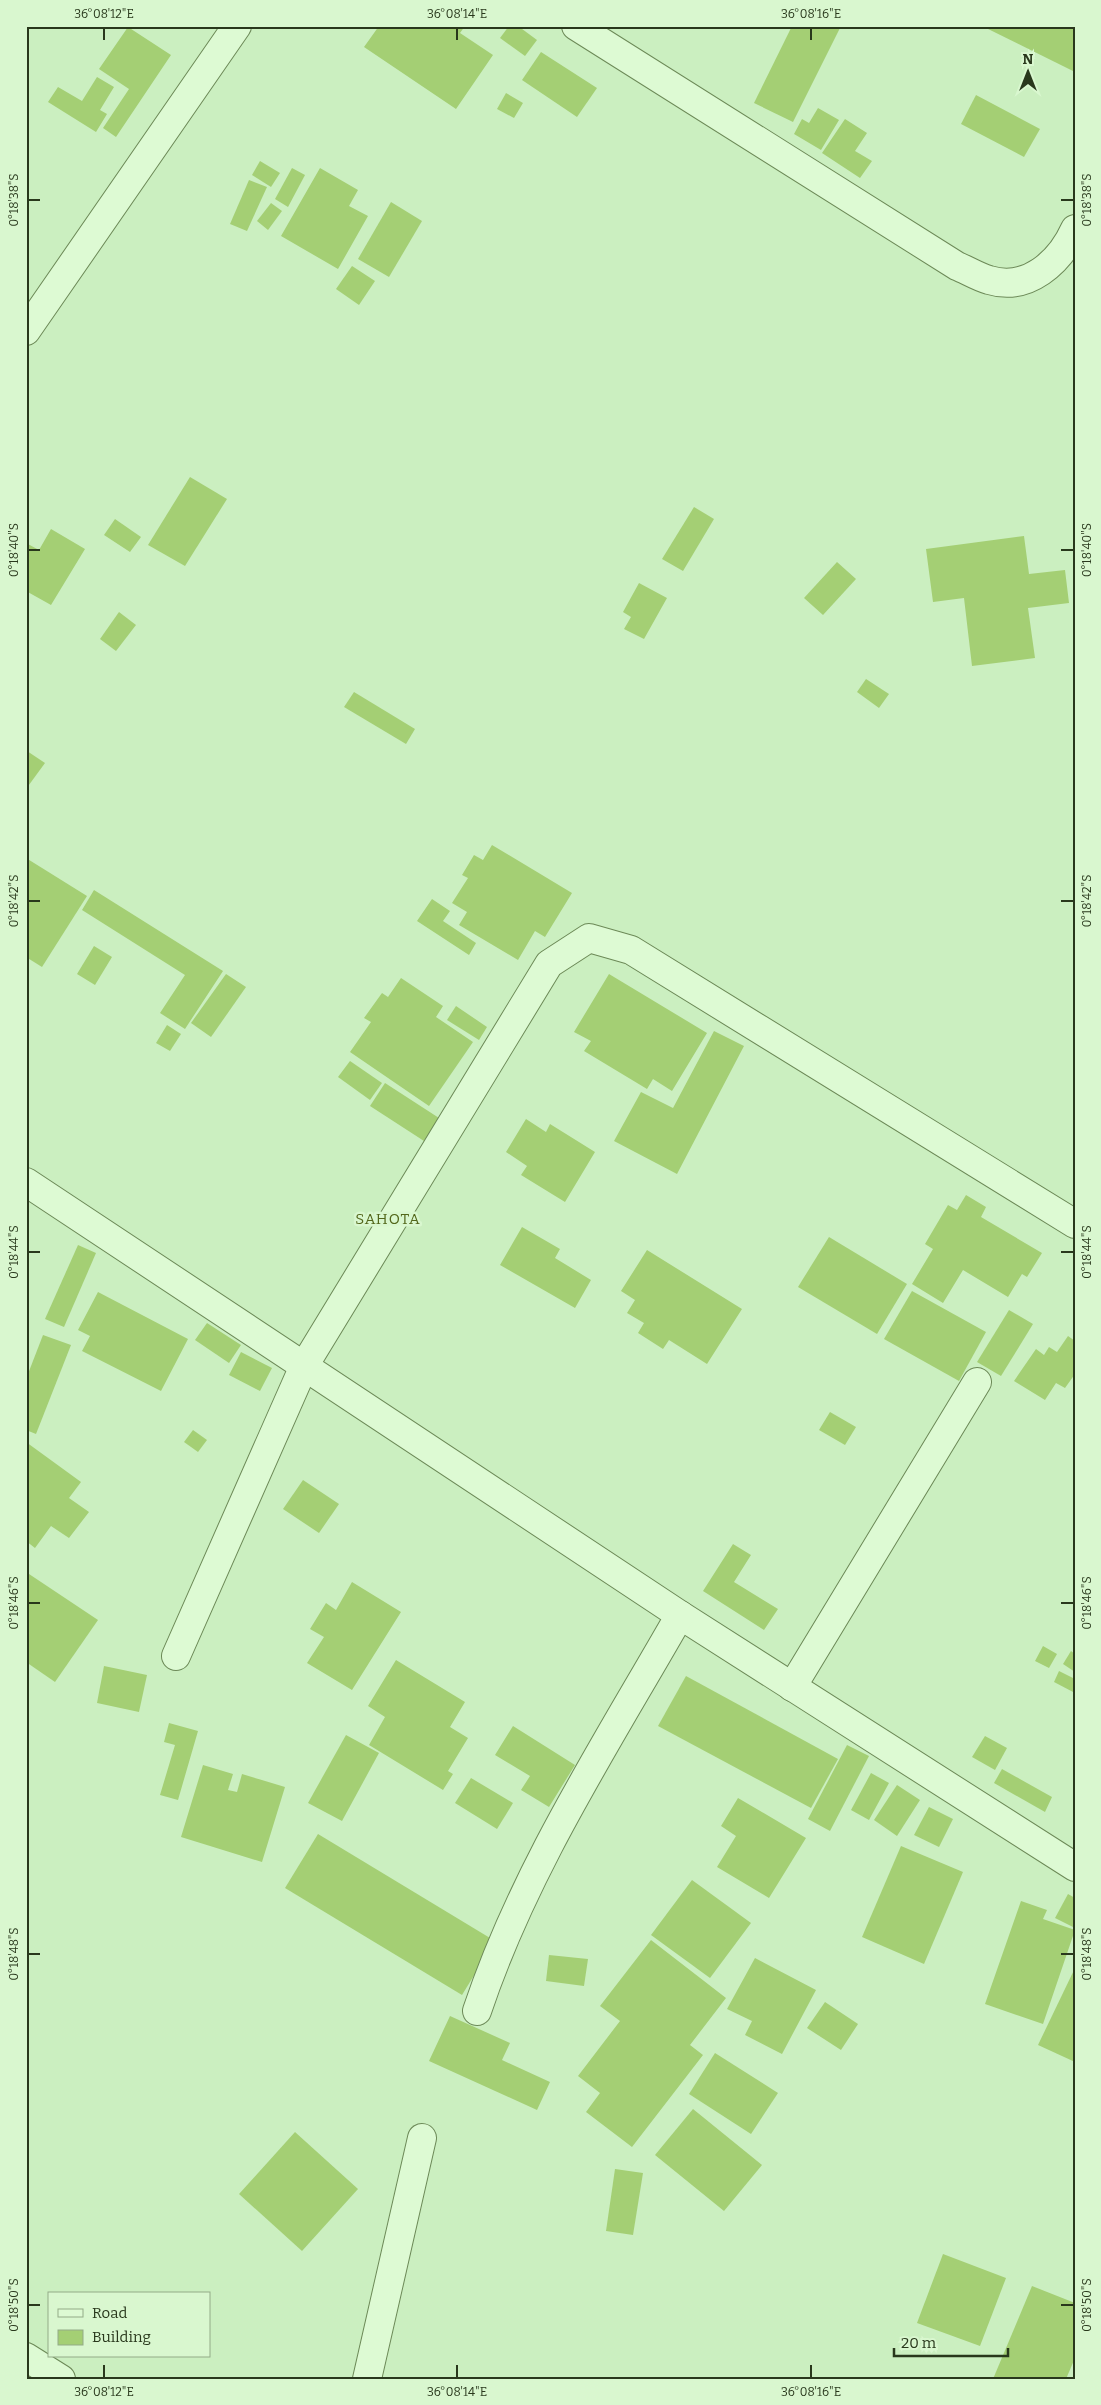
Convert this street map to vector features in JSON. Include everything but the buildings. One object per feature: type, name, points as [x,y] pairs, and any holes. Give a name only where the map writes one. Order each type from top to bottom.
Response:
[{"type":"street","points":[[26,331],[237,26]]},
{"type":"street","points":[[576,26],[957,266],[990,281],[1022,283],[1051,265],[1069,242],[1075,229]]},
{"type":"street","points":[[176,1656],[304,1366],[550,964],[589,938],[632,950],[1075,1224]]},
{"type":"street","points":[[26,1182],[680,1615],[1075,1868]]},
{"type":"street","points":[[792,1687],[977,1382]]},
{"type":"street","points":[[477,2010],[494,1959],[542,1856],[680,1615]]},
{"type":"street","points":[[367,2379],[422,2138]]},
{"type":"street","points":[[26,2357],[61,2379]]},
{"type":"district","name":"SAHOTA","points":[[388,1219]]}]
